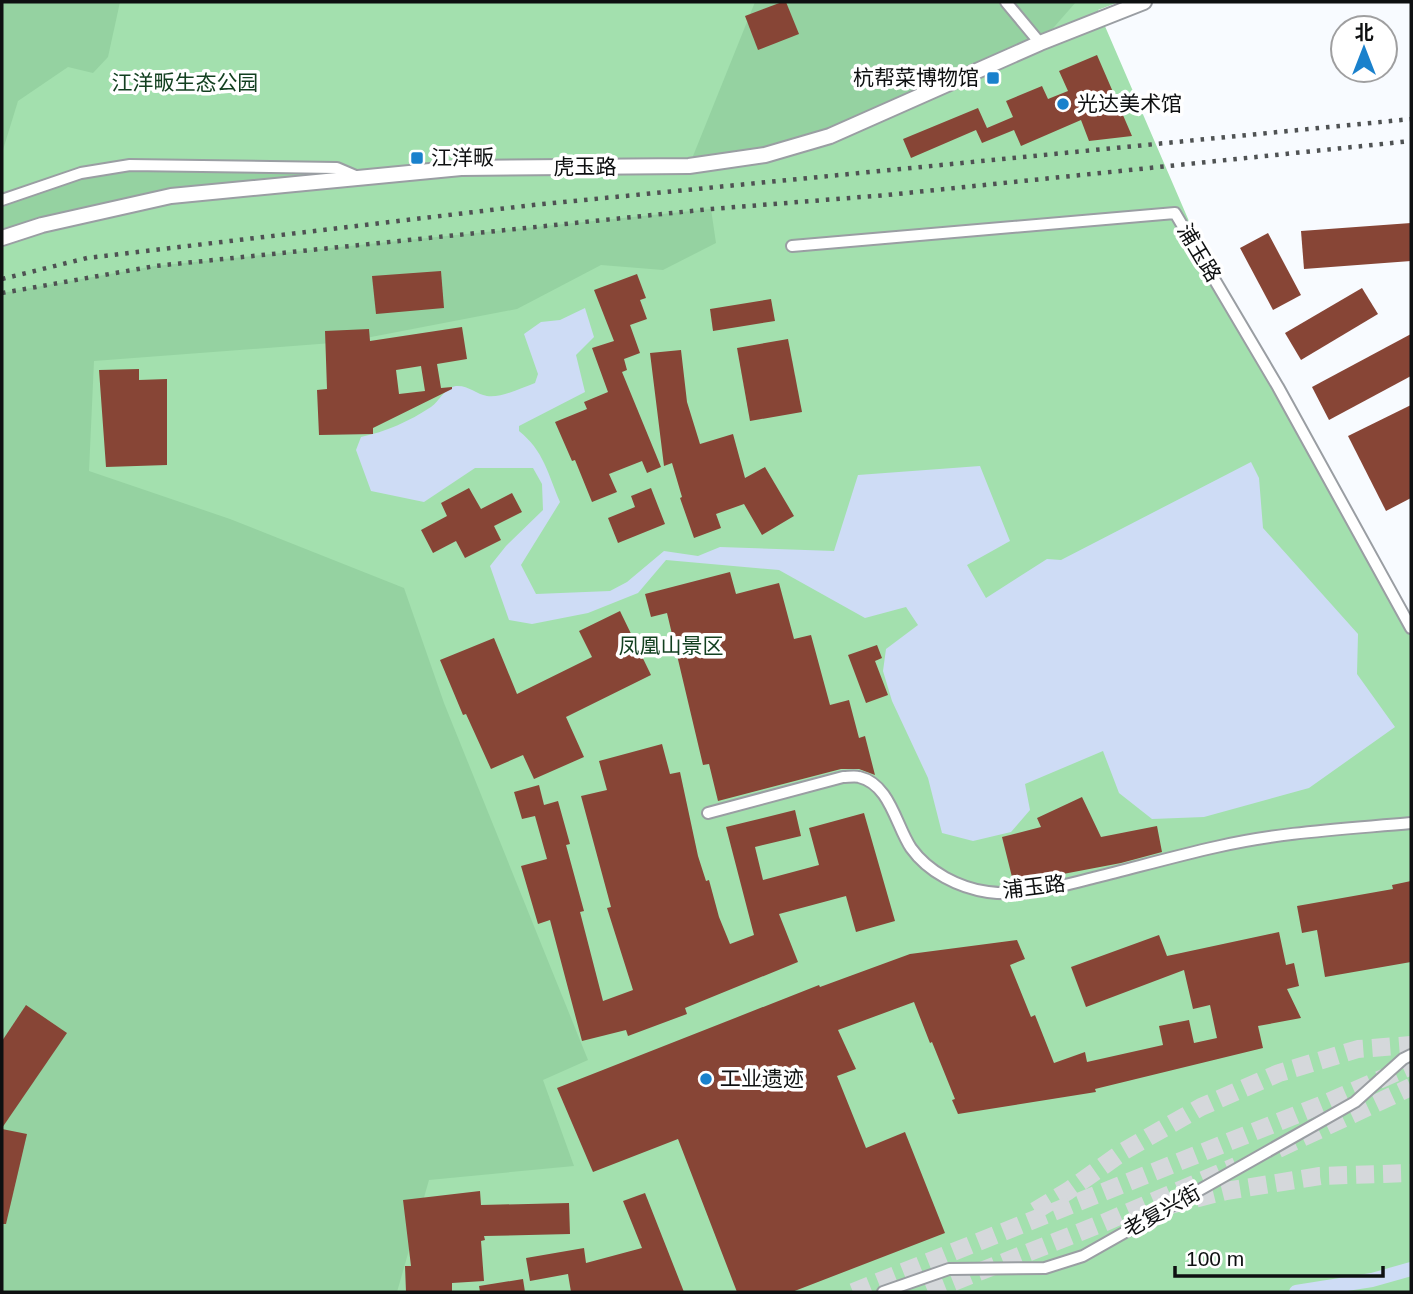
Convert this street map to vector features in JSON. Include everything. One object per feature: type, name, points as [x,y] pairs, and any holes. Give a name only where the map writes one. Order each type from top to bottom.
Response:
[{"type":"street","points":[[1006,2],[1040,43]]},
{"type":"street","name":"虎玉路","points":[[2,239],[42,225],[171,197],[461,168],[689,166],[765,155],[830,136],[1040,43],[1144,2]]},
{"type":"street","points":[[2,201],[81,173],[130,165],[337,168],[364,179]]},
{"type":"street","name":"浦玉路","points":[[792,246],[1175,213],[1278,387],[1411,628]]},
{"type":"street","name":"浦玉路","points":[[708,813],[843,777],[859,777],[873,785],[887,801],[910,847],[942,875],[968,888],[1016,893],[1046,889],[1219,846],[1279,836],[1411,823]]},
{"type":"street","name":"老复兴街","points":[[883,1292],[949,1269],[1045,1268],[1083,1256],[1354,1102],[1411,1055]]},
{"type":"green space","name":"凤凰山景区","points":[[2,2],[1119,2],[1098,10],[1204,256],[1411,624],[1411,1292],[2,1292]]},
{"type":"green space","points":[[2,2],[120,2],[108,57],[93,73],[68,67],[18,101],[2,153]]},
{"type":"green space","points":[[755,2],[1076,2],[1040,43],[830,136],[689,166]]},
{"type":"green space","points":[[130,165],[337,168],[364,179],[171,196],[2,238],[2,201],[81,173]]},
{"type":"green space","points":[[711,209],[716,243],[663,270],[601,265],[517,309],[345,342],[94,361],[89,471],[230,519],[404,588],[444,703],[588,1060],[543,1080],[574,1166],[429,1180],[397,1292],[2,1292],[2,293],[155,266]]},
{"type":"water","points":[[585,308],[594,337],[576,355],[585,392],[519,426],[519,431],[540,455],[560,502],[521,565],[536,594],[610,591],[627,582],[664,551],[698,556],[720,547],[834,551],[858,475],[980,466],[1010,541],[967,565],[986,598],[1047,559],[1061,560],[1251,462],[1259,478],[1263,528],[1358,634],[1357,674],[1395,727],[1309,788],[1204,817],[1152,819],[1119,793],[1103,751],[1025,784],[1030,810],[1011,832],[973,841],[942,833],[928,778],[892,701],[883,671],[886,649],[918,625],[906,607],[865,618],[779,570],[666,560],[638,593],[588,613],[532,624],[509,620],[490,566],[506,546],[543,510],[542,484],[533,468],[475,468],[424,502],[371,491],[356,450],[361,437],[415,417],[431,407],[452,387],[464,387],[483,395],[499,396],[535,383],[538,374],[524,334],[541,322],[560,320]]},
{"type":"building","points":[[786,2],[799,34],[758,50],[745,16]]},
{"type":"building","name":"光达美术馆","points":[[1097,55],[1132,136],[1089,141],[1081,120],[1021,146],[1014,130],[982,143],[976,130],[911,158],[903,139],[978,108],[987,128],[1013,117],[1006,101],[1042,86],[1048,99],[1068,91],[1059,71]]},
{"type":"building","points":[[1411,223],[1411,261],[1304,269],[1301,231]]},
{"type":"building","points":[[1268,233],[1301,295],[1273,310],[1240,248]]},
{"type":"building","points":[[441,271],[444,308],[376,314],[372,276]]},
{"type":"building","points":[[637,274],[646,298],[640,300],[647,319],[630,325],[640,353],[624,359],[627,370],[622,372],[661,467],[647,473],[642,461],[609,474],[617,492],[592,502],[575,460],[572,461],[555,422],[587,409],[584,402],[608,392],[592,348],[614,341],[594,290]]},
{"type":"building","points":[[1362,288],[1378,314],[1301,360],[1285,333]]},
{"type":"building","points":[[771,299],[775,321],[713,331],[710,309]]},
{"type":"building","points":[[462,327],[467,359],[437,364],[441,388],[452,389],[373,428],[373,434],[319,435],[317,390],[327,389],[325,331],[369,329],[370,341]],"holes":[[[421,366],[425,391],[399,394],[396,370]]]},
{"type":"building","points":[[1411,334],[1411,376],[1329,420],[1312,387]]},
{"type":"building","points":[[788,339],[802,412],[750,421],[737,348]]},
{"type":"building","points":[[681,350],[687,402],[700,444],[733,434],[745,478],[765,467],[794,516],[762,535],[744,504],[716,514],[721,528],[694,538],[680,498],[682,497],[672,463],[664,466],[650,353]]},
{"type":"building","points":[[139,369],[139,380],[167,379],[167,465],[106,467],[99,370]]},
{"type":"building","points":[[1411,405],[1411,498],[1386,511],[1348,436]]},
{"type":"building","points":[[469,488],[481,509],[512,493],[522,512],[494,526],[501,540],[465,558],[456,541],[433,553],[421,530],[447,516],[441,503]]},
{"type":"building","points":[[651,488],[665,524],[618,543],[608,518],[635,507],[631,496]]},
{"type":"building","points":[[730,572],[736,594],[779,583],[794,639],[811,635],[830,705],[849,700],[859,738],[865,736],[875,775],[859,769],[841,769],[718,801],[709,764],[703,765],[667,613],[651,617],[645,594]]},
{"type":"building","points":[[620,611],[651,675],[566,717],[584,757],[534,779],[523,755],[491,769],[466,714],[463,715],[440,660],[494,638],[517,694],[592,657],[579,631]]},
{"type":"building","points":[[877,645],[882,658],[875,661],[888,695],[866,703],[848,655]]},
{"type":"building","points":[[662,744],[670,774],[680,772],[698,856],[706,881],[709,880],[730,944],[754,935],[726,827],[795,810],[801,836],[755,847],[763,880],[819,865],[809,828],[864,813],[895,921],[856,932],[846,896],[779,914],[798,962],[685,1008],[687,1014],[628,1036],[626,1030],[582,1041],[550,920],[538,924],[521,866],[547,859],[535,816],[522,819],[514,792],[539,785],[544,805],[558,801],[570,844],[566,845],[584,911],[580,912],[603,1001],[633,990],[607,908],[611,907],[581,796],[607,790],[599,761]]},
{"type":"building","points":[[1082,797],[1101,837],[1157,826],[1162,852],[1014,885],[1002,837],[1041,827],[1037,818]]},
{"type":"building","points":[[1411,881],[1411,962],[1325,977],[1317,930],[1302,933],[1297,906],[1393,889],[1392,885]]},
{"type":"building","points":[[1279,932],[1286,965],[1294,963],[1299,986],[1287,989],[1301,1018],[1258,1026],[1263,1048],[1095,1089],[1096,1092],[958,1114],[952,1100],[955,1099],[914,1002],[838,1030],[856,1069],[837,1076],[866,1148],[905,1132],[945,1233],[792,1292],[737,1292],[678,1139],[593,1172],[557,1088],[819,985],[820,987],[910,954],[1017,940],[1025,959],[1010,965],[1031,1017],[1035,1015],[1054,1063],[1085,1052],[1087,1062],[1163,1045],[1159,1026],[1189,1020],[1194,1043],[1217,1038],[1210,1005],[1193,1009],[1184,970],[1086,1007],[1071,967],[1159,935],[1167,956]]},
{"type":"building","points":[[26,1005],[67,1033],[2,1128],[2,1041]]},
{"type":"building","points":[[2,1129],[27,1134],[6,1224],[2,1224]]},
{"type":"building","points":[[480,1191],[481,1205],[569,1203],[570,1234],[484,1236],[485,1240],[481,1241],[484,1281],[452,1283],[452,1292],[406,1292],[405,1266],[411,1266],[403,1200]]},
{"type":"building","points":[[645,1193],[684,1292],[571,1292],[568,1274],[530,1281],[526,1258],[584,1248],[586,1263],[642,1248],[623,1201]]},
{"type":"building","points":[[523,1279],[525,1292],[480,1292],[479,1286]]},
{"type":"waterway","points":[[1296,1292],[1372,1280],[1411,1269]]},
{"type":"tunnel","points":[[1035,1211],[1124,1151],[1201,1107],[1279,1073],[1358,1049],[1411,1045]]},
{"type":"tunnel","points":[[853,1292],[1326,1103],[1411,1066]]},
{"type":"tunnel","points":[[1278,1149],[1411,1087]]},
{"type":"tunnel","points":[[928,1292],[1103,1223],[1236,1166]]},
{"type":"tunnel","points":[[1170,1205],[1226,1191],[1320,1176],[1411,1173]]},
{"type":"railway","points":[[2,279],[87,258],[533,205],[1411,119]]},
{"type":"railway","points":[[2,293],[155,266],[1411,141]]},
{"type":"place","name":"杭帮菜博物馆","points":[[993,78]]},
{"type":"place","name":"光达美术馆","points":[[1063,104]]},
{"type":"place","name":"江洋畈","points":[[417,158]]},
{"type":"place","name":"工业遗迹","points":[[706,1079]]},
{"type":"park label","name":"江洋畈生态公园","points":[[185,83]]}]
